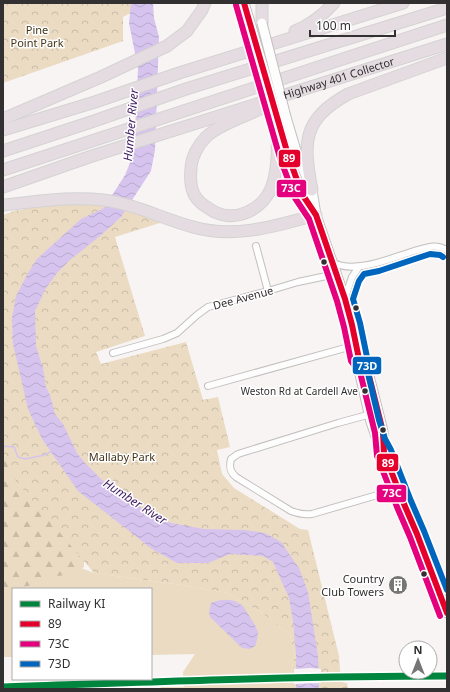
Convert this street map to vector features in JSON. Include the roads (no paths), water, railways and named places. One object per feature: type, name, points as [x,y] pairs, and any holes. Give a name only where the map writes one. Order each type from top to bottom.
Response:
[{"type":"highway","points":[[3,119],[101,77],[168,46],[187,32],[205,3]]},
{"type":"highway","points":[[262,3],[262,23]]},
{"type":"highway","points":[[253,50],[301,28],[325,13],[334,3]]},
{"type":"highway","points":[[3,130],[403,3]]},
{"type":"highway","points":[[3,151],[186,89],[447,8]]},
{"type":"highway","points":[[3,170],[447,25]]},
{"type":"highway","name":"Highway 401 Collector","points":[[3,187],[89,157],[447,44]]},
{"type":"highway","points":[[312,190],[307,152],[308,139],[316,120],[323,111],[348,94],[447,58]]},
{"type":"highway","points":[[282,118],[273,183],[269,193],[261,204],[251,212],[236,216],[227,216],[218,214],[200,202],[192,189],[191,166],[197,149],[206,137],[216,129],[249,115],[288,95]]},
{"type":"highway","points":[[3,205],[75,198],[102,200],[125,204],[194,228],[212,232],[231,233],[246,232],[316,215]]},
{"type":"main road","points":[[244,3],[267,80],[312,190],[316,215],[345,299],[352,325],[359,359],[359,370],[369,415],[378,442],[384,453],[419,539],[447,613]]},
{"type":"main road","points":[[256,3],[262,23],[282,118],[288,155],[302,194],[316,215]]},
{"type":"main road","points":[[359,359],[367,368],[379,412],[383,432],[384,453]]},
{"type":"street","points":[[256,246],[268,291]]},
{"type":"street","points":[[332,262],[343,267],[359,267],[377,263],[429,246],[442,247],[447,250]]},
{"type":"street","points":[[345,299],[352,277],[359,267]]},
{"type":"street","name":"Dee Avenue","points":[[113,353],[163,340],[177,333],[208,307],[298,282],[336,274]]},
{"type":"street","points":[[208,386],[356,345]]},
{"type":"street","points":[[379,412],[238,454],[231,459],[231,472],[236,477],[291,511],[305,515],[398,489]]},
{"type":"water","points":[[131,3],[153,3],[154,18],[159,37],[155,150],[151,171],[121,217],[70,260],[57,273],[46,288],[35,311],[36,346],[43,368],[46,387],[50,395],[55,414],[63,424],[77,453],[101,479],[144,510],[171,523],[204,529],[245,530],[265,533],[281,542],[299,568],[308,592],[318,656],[319,689],[296,689],[296,654],[289,598],[273,562],[263,556],[230,554],[208,563],[177,563],[152,549],[78,491],[42,439],[28,409],[13,344],[12,318],[16,296],[37,259],[81,219],[104,208],[125,175],[134,153],[138,69],[129,23]]},
{"type":"water","points":[[221,600],[235,601],[243,606],[258,632],[255,646],[250,649],[242,648],[210,617],[209,612],[211,603]]},
{"type":"waterway","points":[[3,446],[14,447],[18,457],[25,459],[45,455],[52,451]]},
{"type":"rail line","name":"KI","points":[[3,687],[280,678],[447,676]]},
{"type":"place","name":"Weston Rd at Cardell Ave","points":[[365,391]]},
{"type":"place","name":"Country Club Towers","points":[[398,585]]},
{"type":"park label","name":"Pine Point Park","points":[[37,36]]},
{"type":"park label","name":"Mallaby Park","points":[[122,457]]},
{"type":"water label","name":"Humber River","points":[[131,125]]},
{"type":"water label","name":"Humber River","points":[[135,502]]}]
